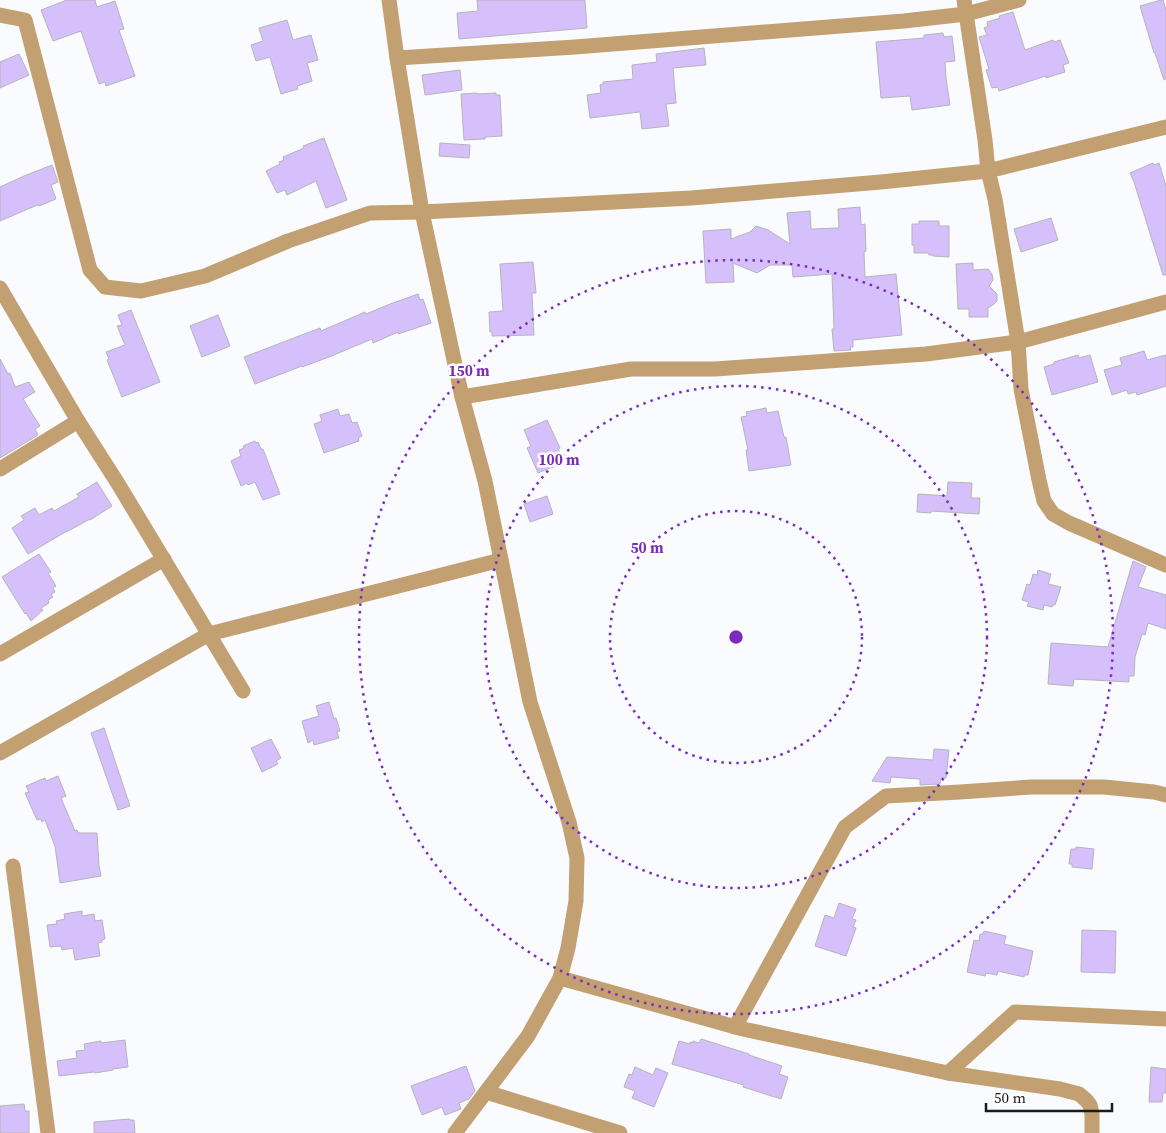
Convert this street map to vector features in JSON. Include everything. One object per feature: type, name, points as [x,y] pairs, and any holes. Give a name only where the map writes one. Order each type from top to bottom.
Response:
[{"type":"street","points":[[389,0],[422,212],[462,397],[485,481],[530,702],[569,822],[577,858],[576,900],[568,948],[560,978],[528,1036],[454,1133]]},
{"type":"street","points":[[397,58],[575,47],[904,21],[965,7],[1019,0]]},
{"type":"street","points":[[965,7],[988,171],[995,199],[1018,342],[1021,389],[1044,501],[1053,514],[1069,523],[1166,565]]},
{"type":"street","points":[[0,16],[25,20],[90,270],[105,287],[141,291],[204,276],[288,241],[370,213],[691,198],[988,171],[1166,127]]},
{"type":"street","points":[[0,288],[78,421],[243,691]]},
{"type":"street","points":[[462,397],[631,369],[715,369],[926,354],[1018,342],[1166,302]]},
{"type":"street","points":[[0,468],[78,421]]},
{"type":"street","points":[[0,654],[164,559]]},
{"type":"street","points":[[0,753],[209,634],[501,560]]},
{"type":"street","points":[[735,1027],[844,826],[886,796],[1031,787],[1104,787],[1166,795]]},
{"type":"street","points":[[13,866],[48,1133]]},
{"type":"street","points":[[560,978],[735,1027],[948,1073],[1079,1094],[1090,1105],[1092,1133]]},
{"type":"street","points":[[948,1073],[1015,1012],[1166,1019]]},
{"type":"street","points":[[486,1092],[620,1133]]},
{"type":"building","points":[[67,0],[95,0],[97,7],[115,1],[124,29],[119,30],[135,76],[106,86],[105,82],[99,84],[81,31],[53,41],[41,10]]},
{"type":"building","points":[[477,0],[585,0],[587,28],[459,39],[457,13],[478,11]]},
{"type":"building","points":[[1163,0],[1166,10],[1166,79],[1164,80],[1140,6]]},
{"type":"building","points":[[1013,12],[1025,50],[1053,40],[1054,42],[1060,40],[1069,63],[1063,65],[1065,72],[999,91],[998,87],[992,88],[986,70],[989,69],[979,37],[987,35],[984,28],[988,26],[987,22]]},
{"type":"building","points":[[287,20],[293,40],[311,35],[318,60],[307,63],[312,81],[297,86],[298,89],[281,94],[270,57],[256,61],[251,45],[263,41],[259,28]]},
{"type":"building","points":[[943,33],[944,37],[952,36],[955,61],[945,62],[950,105],[912,110],[910,96],[881,98],[876,42],[924,38],[924,35]]},
{"type":"building","points":[[704,48],[706,65],[673,68],[676,103],[666,104],[669,126],[642,129],[640,112],[590,118],[587,95],[601,93],[600,85],[603,82],[633,79],[632,65],[657,62],[656,54]]},
{"type":"building","points":[[19,54],[29,75],[0,88],[0,62]]},
{"type":"building","points":[[460,70],[462,90],[425,95],[422,75]]},
{"type":"building","points":[[496,93],[496,95],[500,95],[502,136],[464,140],[461,94]]},
{"type":"building","points":[[324,138],[347,200],[326,208],[316,181],[287,195],[285,190],[277,193],[266,171],[280,164],[279,162],[284,160],[283,157],[304,148],[303,146]]},
{"type":"building","points":[[440,143],[470,145],[469,158],[439,156]]},
{"type":"building","points":[[1153,163],[1154,165],[1159,163],[1166,186],[1166,275],[1163,275],[1130,173]]},
{"type":"building","points":[[52,165],[58,182],[51,185],[56,199],[0,221],[0,187]]},
{"type":"building","points":[[860,207],[861,225],[865,224],[865,277],[896,274],[902,335],[853,340],[853,347],[850,347],[851,350],[834,351],[832,274],[793,277],[792,265],[770,265],[757,273],[733,263],[734,282],[706,283],[703,231],[731,229],[731,239],[750,232],[756,226],[768,230],[790,244],[787,213],[810,211],[811,229],[839,228],[838,209]]},
{"type":"building","points":[[1051,218],[1058,240],[1021,252],[1014,229]]},
{"type":"building","points":[[919,221],[939,221],[939,226],[949,226],[949,257],[933,256],[928,253],[914,253],[912,224],[919,224]]},
{"type":"building","points":[[533,262],[536,293],[532,293],[534,335],[492,336],[489,312],[503,311],[500,264]]},
{"type":"building","points":[[973,263],[973,270],[988,269],[992,274],[993,280],[989,286],[997,294],[997,301],[988,308],[988,317],[969,317],[969,309],[958,309],[956,264]]},
{"type":"building","points":[[418,294],[420,300],[423,299],[431,323],[398,334],[398,332],[373,343],[372,339],[255,384],[244,357],[320,328],[321,331],[365,312],[366,314]]},
{"type":"building","points":[[131,310],[160,382],[122,397],[107,360],[109,359],[106,352],[125,345],[117,326],[122,325],[118,315]]},
{"type":"building","points":[[218,315],[230,346],[202,357],[190,326]]},
{"type":"building","points":[[1144,351],[1147,360],[1166,355],[1166,386],[1137,395],[1136,392],[1128,394],[1127,390],[1112,395],[1104,370],[1122,365],[1120,358]]},
{"type":"building","points":[[1078,355],[1079,358],[1090,355],[1098,382],[1052,395],[1044,367]]},
{"type":"building","points":[[0,359],[8,374],[10,373],[15,387],[29,382],[35,392],[23,399],[40,426],[35,429],[38,435],[0,458]]},
{"type":"building","points":[[766,408],[767,413],[778,411],[784,437],[786,437],[791,465],[749,471],[746,450],[748,450],[741,417],[747,416],[746,412]]},
{"type":"building","points":[[338,409],[340,416],[349,414],[352,423],[357,422],[362,436],[358,438],[359,441],[324,453],[314,424],[322,421],[320,415]]},
{"type":"building","points":[[547,420],[564,460],[538,473],[527,448],[531,446],[524,430]]},
{"type":"building","points":[[255,441],[263,449],[280,494],[263,500],[255,482],[241,486],[231,461],[241,456],[239,450],[244,448],[243,446]]},
{"type":"building","points":[[97,482],[112,506],[28,554],[12,528],[24,520],[21,516],[35,508],[39,515],[52,508],[54,511],[79,497],[77,494]]},
{"type":"building","points":[[948,482],[972,483],[971,498],[980,498],[979,514],[917,512],[918,494],[947,496]]},
{"type":"building","points":[[547,496],[553,514],[530,522],[524,504]]},
{"type":"building","points":[[39,554],[51,572],[48,573],[56,586],[53,588],[55,592],[51,594],[53,597],[48,600],[49,603],[41,608],[43,610],[31,621],[2,577]]},
{"type":"building","points":[[1133,561],[1146,567],[1138,587],[1166,595],[1166,629],[1148,623],[1145,635],[1142,634],[1135,657],[1134,676],[1129,676],[1129,682],[1074,679],[1073,686],[1048,684],[1051,643],[1108,647]]},
{"type":"building","points":[[1038,570],[1051,574],[1048,584],[1061,587],[1055,605],[1052,607],[1044,605],[1043,610],[1027,606],[1029,602],[1022,600],[1027,584],[1030,585],[1033,574],[1037,575]]},
{"type":"building","points":[[329,702],[340,731],[337,732],[339,738],[314,745],[313,740],[308,743],[302,721],[319,716],[316,706]]},
{"type":"building","points":[[104,728],[130,806],[118,810],[91,733]]},
{"type":"building","points":[[271,739],[281,758],[276,761],[278,764],[262,772],[251,748]]},
{"type":"building","points":[[934,749],[949,750],[946,778],[941,778],[940,784],[920,785],[920,779],[891,777],[890,783],[872,781],[887,757],[933,760]]},
{"type":"building","points":[[58,776],[66,796],[61,798],[75,831],[77,830],[78,833],[97,833],[101,876],[60,883],[55,846],[45,820],[42,822],[41,819],[37,820],[25,793],[29,792],[26,786],[45,778],[46,781]]},
{"type":"building","points":[[1076,847],[1094,849],[1092,869],[1072,867],[1072,864],[1069,864],[1071,849],[1076,849]]},
{"type":"building","points":[[839,903],[856,909],[852,919],[856,920],[853,927],[856,928],[846,956],[815,946],[825,915],[834,918]]},
{"type":"building","points":[[82,911],[82,916],[94,914],[95,921],[102,920],[105,939],[98,943],[100,956],[75,960],[73,948],[62,950],[61,946],[50,947],[47,925],[57,924],[56,921],[65,919],[64,914]]},
{"type":"building","points":[[1082,930],[1116,931],[1115,973],[1081,972]]},
{"type":"building","points":[[984,931],[1006,936],[1004,944],[1033,951],[1028,975],[1024,975],[1024,977],[998,971],[997,975],[986,973],[985,976],[967,972],[974,940],[979,941],[980,934],[983,934]]},
{"type":"building","points":[[701,1039],[782,1066],[779,1074],[788,1077],[781,1099],[743,1087],[744,1085],[672,1064],[679,1041],[690,1044],[693,1041],[699,1043]]},
{"type":"building","points":[[125,1040],[128,1067],[95,1073],[59,1076],[57,1061],[77,1058],[76,1051],[85,1050],[84,1044]]},
{"type":"building","points":[[466,1066],[475,1091],[469,1099],[459,1103],[461,1109],[445,1115],[442,1107],[422,1115],[411,1086]]},
{"type":"building","points":[[635,1067],[653,1075],[656,1068],[668,1073],[654,1107],[632,1098],[635,1091],[624,1087],[629,1074],[632,1075]]},
{"type":"building","points":[[1151,1067],[1166,1069],[1166,1093],[1163,1093],[1162,1102],[1149,1102]]},
{"type":"building","points":[[24,1104],[25,1111],[29,1111],[29,1133],[0,1133],[0,1106]]},
{"type":"building","points":[[134,1120],[135,1133],[94,1133],[94,1122]]}]
